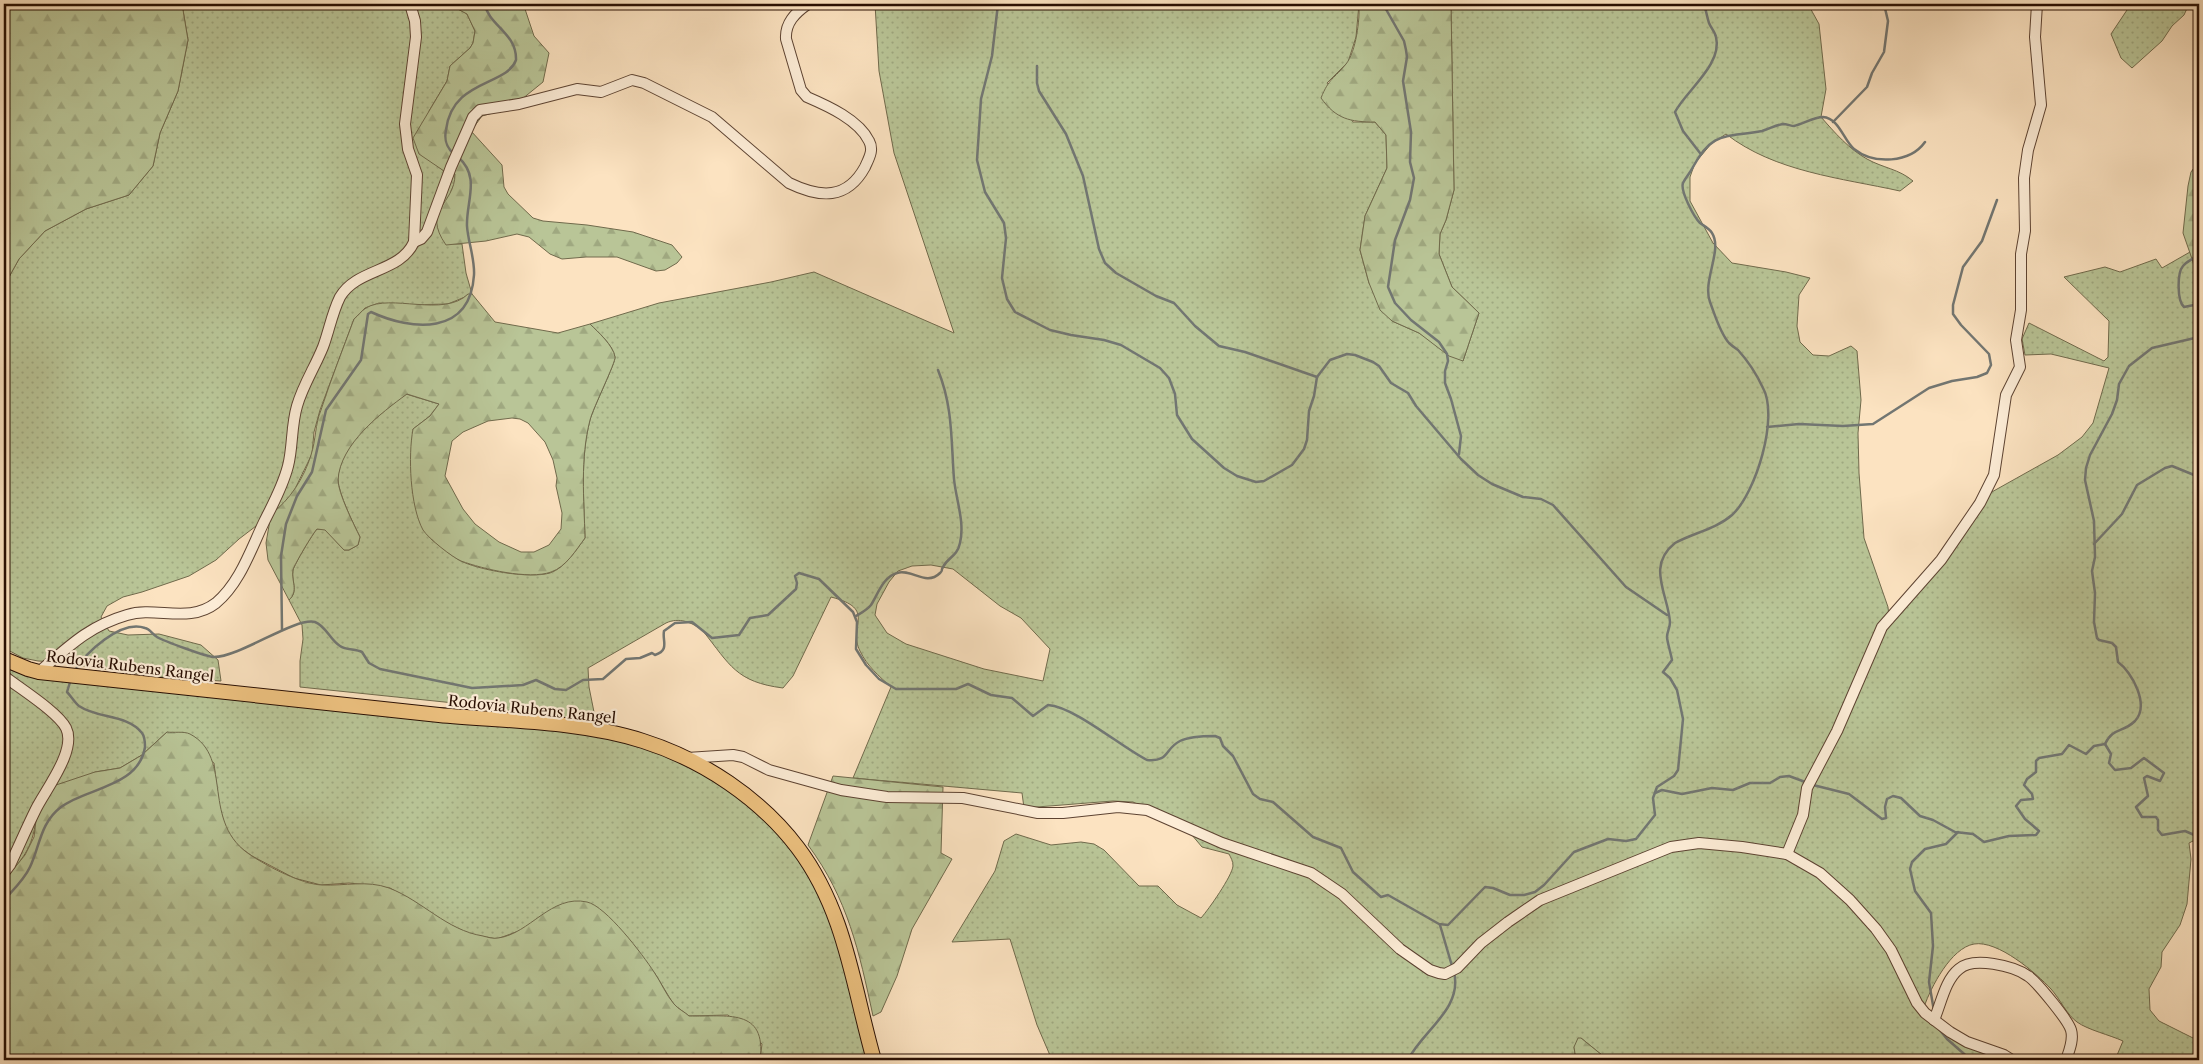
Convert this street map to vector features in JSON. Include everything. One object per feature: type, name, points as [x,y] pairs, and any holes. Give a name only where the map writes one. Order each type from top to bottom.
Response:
[{"type":"main road","name":"Rodovia Rubens Rangel","points":[[4,658],[28,670],[39,672],[275,698],[588,728],[643,741],[687,758],[711,772],[755,804],[774,821],[806,861],[826,897],[841,932],[853,970],[874,1060]]},
{"type":"street","points":[[39,672],[89,630],[132,614],[178,614],[204,610],[223,596],[241,570],[281,486],[288,467],[297,405],[322,350],[341,297],[354,283],[368,273],[401,259],[411,250],[414,242],[417,176],[408,149],[405,124],[416,37],[415,21],[410,4]]},
{"type":"street","points":[[414,242],[421,239],[427,232],[451,167],[473,117],[480,110],[519,104],[580,88],[602,92],[632,80],[644,83],[712,116],[789,183],[825,194],[836,193],[845,189],[859,177],[870,157],[872,148],[858,125],[807,97],[801,90],[786,39],[786,31],[788,24],[794,16],[808,4]]},
{"type":"street","points":[[1787,854],[1803,815],[1809,784],[1837,731],[1882,627],[1941,560],[1980,503],[1994,476],[2006,395],[2020,367],[2016,340],[2021,310],[2021,254],[2025,231],[2024,178],[2028,150],[2041,105],[2035,37],[2037,4]]},
{"type":"street","points":[[4,676],[58,718],[66,728],[68,740],[58,772],[37,807],[10,865],[4,873]]},
{"type":"street","points":[[687,758],[733,755],[743,757],[769,770],[841,790],[887,797],[963,798],[1038,813],[1063,813],[1118,807],[1147,810],[1222,843],[1311,873],[1342,894],[1400,949],[1430,970],[1445,974],[1456,968],[1481,943],[1540,900],[1671,847],[1699,844],[1742,847],[1787,854],[1820,873],[1850,900],[1876,929],[1891,950],[1920,1008],[1934,1020],[1967,1042],[2004,1055],[2012,1060]]},
{"type":"street","points":[[1934,1020],[1951,978],[1960,968],[1979,962],[2015,969],[2035,981],[2070,1027],[2072,1039],[2066,1060]]},
{"type":"green space","points":[[4,4],[182,4],[188,40],[178,91],[160,133],[153,166],[129,195],[86,209],[45,231],[19,259],[4,286]]},
{"type":"green space","points":[[182,4],[454,4],[455,7],[467,14],[475,31],[473,43],[450,66],[447,81],[429,111],[436,165],[444,171],[455,174],[455,183],[451,191],[446,244],[462,244],[466,273],[472,294],[448,304],[404,305],[379,303],[365,308],[354,319],[320,410],[314,432],[312,454],[292,495],[281,507],[239,539],[216,560],[189,576],[123,597],[107,606],[101,617],[109,631],[128,635],[159,634],[201,645],[218,660],[221,681],[160,677],[38,661],[23,658],[4,648],[4,286],[19,259],[45,231],[86,209],[129,195],[153,166],[160,133],[178,91],[188,40]]},
{"type":"green space","points":[[454,4],[529,4],[525,9],[534,36],[549,53],[543,82],[511,108],[482,116],[471,131],[502,165],[504,187],[508,194],[533,218],[543,221],[633,232],[672,245],[682,257],[677,263],[665,270],[656,271],[617,257],[562,259],[550,254],[529,237],[517,234],[486,241],[446,245],[439,233],[438,215],[454,184],[455,174],[444,171],[419,154],[413,138],[447,81],[450,66],[473,43],[475,31],[467,14],[454,7]]},
{"type":"green space","points":[[875,4],[1359,4],[1356,37],[1348,62],[1327,83],[1353,122],[1375,122],[1386,135],[1387,168],[1365,216],[1360,250],[1369,283],[1392,321],[1419,333],[1463,361],[1479,313],[1452,287],[1439,254],[1440,234],[1454,190],[1451,4],[1808,4],[1819,24],[1826,89],[1821,117],[1860,155],[1913,181],[1900,191],[1809,172],[1766,157],[1745,147],[1726,134],[1711,144],[1695,163],[1690,177],[1690,201],[1713,243],[1732,263],[1810,278],[1799,295],[1797,326],[1800,342],[1813,355],[1829,356],[1851,346],[1857,351],[1861,400],[1858,433],[1859,473],[1864,538],[1888,607],[1889,617],[1990,493],[2058,455],[2082,437],[2093,423],[2109,368],[2051,354],[2025,355],[2022,339],[2029,323],[2104,361],[2108,357],[2109,321],[2064,277],[2105,267],[2120,272],[2156,259],[2162,268],[2190,252],[2199,279],[2199,838],[2189,843],[2191,859],[2187,904],[2180,925],[2162,952],[2161,967],[2149,989],[2150,1010],[2159,1021],[2199,1041],[2199,1060],[2115,1060],[2123,1041],[2087,1028],[2077,1022],[2051,989],[2016,959],[1994,947],[1974,944],[1957,953],[1950,960],[1937,979],[1924,1007],[1929,1017],[2009,1060],[1608,1060],[1581,1038],[1574,1047],[1576,1060],[1052,1060],[1037,1025],[1010,939],[952,942],[995,871],[1004,841],[1016,834],[1051,845],[1081,842],[1094,844],[1104,850],[1139,886],[1158,886],[1177,905],[1201,918],[1232,871],[1233,863],[1231,858],[1229,854],[1202,847],[1186,828],[1133,802],[1113,801],[1024,808],[1022,793],[853,778],[891,687],[866,661],[860,651],[857,642],[857,613],[854,607],[845,602],[831,597],[793,676],[783,688],[754,681],[735,670],[703,631],[694,625],[676,620],[666,623],[588,668],[589,687],[596,722],[454,703],[300,687],[300,661],[303,639],[302,625],[289,600],[294,593],[293,570],[317,529],[325,529],[344,550],[349,550],[358,545],[360,537],[347,509],[339,485],[340,466],[353,442],[363,430],[406,394],[439,404],[430,416],[413,429],[431,539],[455,558],[467,564],[503,572],[541,575],[561,567],[585,538],[583,479],[587,435],[592,414],[615,357],[608,343],[590,324],[659,303],[814,272],[954,333],[894,153],[879,71]],"holes":[[[931,565],[953,569],[1000,606],[1021,618],[1050,649],[1043,681],[984,669],[906,644],[887,633],[875,615],[877,604],[889,582],[898,571],[912,566]]]},
{"type":"green space","points":[[1359,4],[1451,4],[1454,190],[1440,234],[1439,254],[1452,287],[1479,313],[1463,361],[1449,356],[1419,333],[1392,321],[1380,310],[1369,283],[1360,250],[1365,216],[1387,168],[1386,135],[1375,122],[1351,120],[1338,115],[1321,98],[1329,82],[1346,64],[1352,52],[1358,26]]},
{"type":"green space","points":[[2131,4],[2189,4],[2184,15],[2172,26],[2162,41],[2132,68],[2121,58],[2111,34]]},
{"type":"green space","points":[[2199,161],[2199,279],[2183,233],[2191,172]]},
{"type":"green space","points":[[468,294],[472,294],[495,322],[558,333],[590,324],[605,339],[614,352],[614,361],[592,414],[587,435],[583,479],[585,538],[570,558],[561,566],[556,570],[542,574],[519,574],[481,567],[452,556],[423,530],[415,508],[411,481],[411,440],[413,429],[430,416],[439,404],[407,394],[374,420],[354,442],[340,467],[339,486],[360,537],[358,545],[349,550],[344,550],[325,530],[317,529],[294,567],[294,593],[289,600],[268,560],[266,543],[271,514],[290,495],[308,464],[313,449],[319,415],[354,319],[366,308],[376,304],[432,305],[458,301]],"holes":[[[520,419],[528,423],[545,442],[553,460],[562,513],[561,529],[549,545],[534,552],[521,552],[499,542],[475,524],[463,509],[445,476],[452,441],[463,432],[488,421]]]},
{"type":"green space","points":[[4,663],[583,734],[617,740],[673,757],[702,770],[777,828],[826,899],[870,1060],[760,1060],[762,1044],[728,1015],[689,1016],[674,1005],[654,972],[516,932],[497,939],[469,934],[439,919],[390,888],[349,883],[321,885],[294,878],[252,856],[237,845],[226,829],[219,805],[214,763],[167,732],[142,755],[120,768],[95,772],[37,812],[31,843],[18,864],[4,881]]},
{"type":"green space","points":[[167,732],[188,733],[203,745],[211,759],[226,826],[236,842],[252,856],[267,865],[295,878],[314,884],[372,884],[389,888],[413,900],[457,928],[492,938],[510,935],[562,904],[574,901],[595,905],[614,921],[633,943],[657,976],[666,993],[679,1009],[689,1016],[730,1016],[750,1023],[757,1031],[760,1043],[760,1060],[4,1060],[4,881],[25,855],[34,837],[37,812],[46,795],[56,785],[95,772],[120,768],[142,755]]},
{"type":"green space","points":[[833,776],[943,787],[941,853],[952,859],[912,929],[897,976],[881,1012],[873,1016],[863,969],[850,926],[833,885],[808,845]]},
{"type":"green space","points":[[1578,1038],[1581,1038],[1608,1060],[1576,1060],[1574,1047]]},
{"type":"waterway","points":[[454,154],[447,146],[445,134],[450,113],[458,101],[468,92],[502,75],[511,68],[516,60],[512,43],[491,18],[485,4]]},
{"type":"waterway","points":[[998,4],[992,56],[981,99],[977,160],[985,192],[1004,223],[1006,238],[1002,278],[1007,299],[1015,312],[1050,330],[1121,345],[1160,368],[1169,378],[1175,394],[1177,415],[1192,439],[1224,468],[1237,476],[1256,482],[1264,481],[1292,465],[1304,449],[1307,440],[1309,411],[1317,377],[1330,360],[1347,354],[1373,362],[1379,366],[1391,383],[1408,393],[1416,406],[1461,459],[1478,475],[1492,484],[1523,497],[1541,499],[1553,505],[1626,587],[1667,615]]},
{"type":"waterway","points":[[1383,4],[1404,41],[1406,50],[1407,57],[1403,81],[1411,132],[1410,162],[1414,178],[1410,200],[1395,240],[1388,287],[1395,303],[1411,320],[1439,342],[1447,354],[1445,383],[1461,436],[1459,454]]},
{"type":"waterway","points":[[1700,153],[1683,131],[1675,112],[1709,67],[1717,47],[1715,33],[1709,23],[1704,4]]},
{"type":"waterway","points":[[1833,122],[1867,87],[1872,73],[1884,52],[1888,21],[1884,4]]},
{"type":"waterway","points":[[1037,66],[1039,91],[1066,134],[1083,176],[1099,249],[1105,263],[1116,273],[1156,296],[1174,303],[1195,326],[1219,346],[1245,352],[1317,377]]},
{"type":"waterway","points":[[74,672],[95,647],[125,628],[147,629],[161,639],[214,657],[238,651],[294,625],[315,622],[340,646],[362,652],[369,663],[380,669],[472,688],[523,685],[536,680],[555,689],[566,690],[583,680],[603,679],[626,659],[660,653],[664,648],[664,631],[675,623],[692,622],[712,638],[739,635],[750,618],[768,615],[796,589],[795,576],[799,573],[819,579],[853,612],[857,622],[856,649],[866,665],[879,679],[896,689],[956,689],[968,684],[991,695],[1012,698],[1033,716],[1048,705],[1059,707],[1084,720],[1147,760],[1160,759],[1175,744],[1183,740],[1206,736],[1220,738],[1223,746],[1233,756],[1253,794],[1260,799],[1273,802],[1313,837],[1341,848],[1353,872],[1381,897],[1388,895],[1439,924],[1448,925],[1485,887],[1510,895],[1524,895],[1535,892],[1544,885],[1574,852],[1608,839],[1626,841],[1636,839],[1655,815],[1653,798],[1657,787],[1674,776],[1678,770],[1683,719],[1677,690],[1670,678],[1663,672],[1672,660],[1667,637],[1670,622],[1661,581],[1662,561],[1666,552],[1675,543],[1726,520],[1741,504],[1757,473],[1767,435],[1768,417],[1767,401],[1761,383],[1738,350],[1726,339],[1710,302],[1708,285],[1714,257],[1715,240],[1711,231],[1697,220],[1691,210],[1685,198],[1684,181],[1700,155],[1714,141],[1730,136],[1762,131],[1783,124],[1794,126],[1820,117],[1829,118],[1833,121],[1854,149],[1871,158],[1901,158],[1918,149],[1925,142]]},
{"type":"waterway","points":[[282,630],[281,556],[286,524],[297,496],[312,472],[326,410],[361,360],[368,314],[371,312],[404,323],[436,324],[450,319],[462,309],[470,295],[474,275],[467,226],[471,181],[465,165],[458,157]]},
{"type":"waterway","points":[[1767,427],[1799,424],[1843,426],[1873,424],[1929,388],[1987,373],[1991,365],[1989,354],[1961,325],[1953,314],[1953,305],[1963,267],[1982,241],[1997,200]]},
{"type":"waterway","points":[[2199,254],[2183,266],[2179,287],[2180,299],[2184,307],[2199,304]]},
{"type":"waterway","points":[[2105,744],[2111,735],[2135,721],[2141,706],[2137,689],[2129,673],[2118,662],[2116,647],[2112,643],[2097,638],[2094,622],[2095,593],[2092,571],[2095,557],[2094,521],[2085,480],[2086,468],[2090,455],[2112,414],[2117,400],[2119,384],[2129,366],[2152,348],[2199,337]]},
{"type":"waterway","points":[[856,616],[871,605],[884,582],[892,575],[902,572],[924,578],[935,577],[942,571],[945,564],[959,548],[961,535],[960,511],[954,479],[949,410],[938,370]]},
{"type":"waterway","points":[[2094,544],[2122,514],[2137,485],[2165,468],[2172,466],[2199,477]]},
{"type":"waterway","points":[[4,900],[28,872],[41,835],[54,813],[72,801],[122,779],[133,771],[141,760],[145,747],[143,735],[136,727],[78,705],[67,692],[71,679]]},
{"type":"waterway","points":[[2105,744],[2111,754],[2109,763],[2115,770],[2131,768],[2144,758],[2164,773],[2160,781],[2147,776],[2144,778],[2148,796],[2136,807],[2142,817],[2156,817],[2158,820],[2158,830],[2162,835],[2185,831],[2199,837]]},
{"type":"waterway","points":[[1813,785],[1849,794],[1882,819],[1886,818],[1885,807],[1887,799],[1893,796],[1901,798],[1920,816],[1933,820],[1955,832],[1973,834],[1984,842],[2009,836],[2036,835],[2039,831],[2025,819],[2016,806],[2021,800],[2033,799],[2032,794],[2024,785],[2027,779],[2036,772],[2036,761],[2039,758],[2062,754],[2069,745],[2086,754],[2094,746],[2105,744]]},
{"type":"waterway","points":[[1655,793],[1662,790],[1682,794],[1712,788],[1733,790],[1750,783],[1770,783],[1780,777],[1789,776],[1808,783]]},
{"type":"waterway","points":[[1934,1011],[1929,982],[1933,946],[1931,913],[1915,891],[1910,869],[1912,862],[1925,849],[1946,844],[1958,832]]},
{"type":"waterway","points":[[1440,925],[1452,966]]},
{"type":"waterway","points":[[1408,1060],[1414,1049],[1440,1019],[1453,997],[1455,985],[1454,972]]},
{"type":"waterway","points":[[1939,1029],[1947,1039],[1971,1060]]}]
